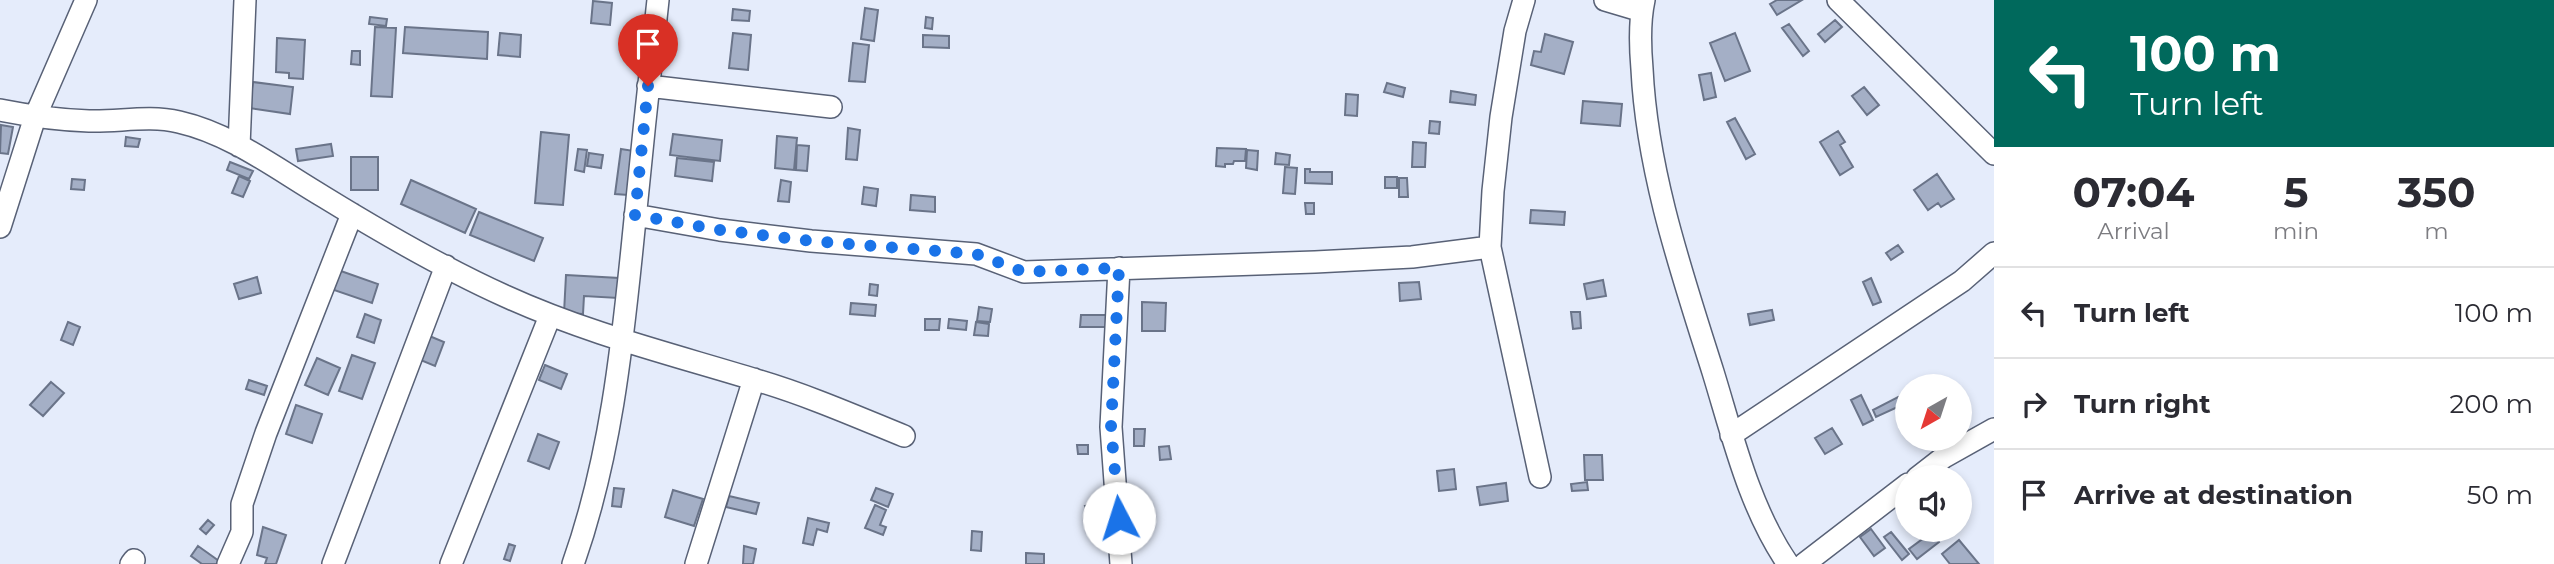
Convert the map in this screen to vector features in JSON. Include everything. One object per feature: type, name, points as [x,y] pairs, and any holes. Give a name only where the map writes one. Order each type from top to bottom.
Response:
[{"type":"street","points":[[0,227],[36,117],[86,0]]},
{"type":"street","points":[[239,146],[245,0]]},
{"type":"street","points":[[573,564],[590,517],[611,410],[658,0]]},
{"type":"street","points":[[1524,0],[1515,30],[1501,117],[1490,247],[1540,477]]},
{"type":"street","points":[[1605,0],[1643,5],[1641,49],[1644,104],[1655,167],[1675,246],[1731,435],[1756,505],[1788,564]]},
{"type":"street","points":[[1838,0],[1994,154]]},
{"type":"street","points":[[648,86],[831,107]]},
{"type":"street","points":[[0,110],[36,117],[91,121],[143,119],[178,122],[207,131],[239,146],[352,214],[446,266],[550,316],[621,341],[754,379],[904,436]]},
{"type":"street","points":[[228,564],[242,532],[243,503],[266,433],[352,214]]},
{"type":"street","points":[[635,215],[720,230],[811,241],[976,254],[1024,272],[1357,260],[1412,257],[1490,247]]},
{"type":"street","points":[[1731,435],[1953,287],[1994,253]]},
{"type":"street","points":[[332,564],[446,266]]},
{"type":"street","points":[[1119,268],[1111,427],[1121,564]]},
{"type":"street","points":[[451,564],[550,316]]},
{"type":"street","points":[[696,564],[754,379]]},
{"type":"street","points":[[1934,465],[1994,429]]},
{"type":"street","points":[[1804,564],[1895,494]]},
{"type":"building","points":[[1777,0],[1802,0],[1777,15],[1770,4]]},
{"type":"building","points":[[593,1],[612,3],[610,25],[591,23]]},
{"type":"building","points":[[865,8],[878,10],[874,41],[861,39]]},
{"type":"building","points":[[733,9],[750,11],[749,21],[732,20]]},
{"type":"building","points":[[370,17],[387,19],[386,26],[369,24]]},
{"type":"building","points":[[926,17],[933,18],[932,29],[925,28]]},
{"type":"building","points":[[1835,20],[1842,27],[1825,42],[1818,34]]},
{"type":"building","points":[[1789,24],[1809,51],[1803,56],[1782,28]]},
{"type":"building","points":[[375,27],[396,28],[392,97],[371,96]]},
{"type":"building","points":[[405,27],[488,32],[487,59],[403,53]]},
{"type":"building","points":[[500,33],[521,35],[520,57],[498,55]]},
{"type":"building","points":[[733,33],[751,35],[748,70],[729,68]]},
{"type":"building","points":[[1735,33],[1750,71],[1725,81],[1710,43]]},
{"type":"building","points":[[1545,34],[1573,42],[1564,74],[1531,65],[1534,51],[1541,52]]},
{"type":"building","points":[[923,35],[949,36],[949,48],[923,47]]},
{"type":"building","points":[[277,38],[305,40],[303,79],[289,78],[289,73],[276,72]]},
{"type":"building","points":[[853,43],[869,45],[865,82],[849,81]]},
{"type":"building","points":[[352,51],[360,51],[360,65],[351,64]]},
{"type":"building","points":[[1711,73],[1716,97],[1704,100],[1699,75]]},
{"type":"building","points":[[253,82],[293,87],[290,114],[249,108]]},
{"type":"building","points":[[1387,83],[1405,88],[1403,97],[1384,92]]},
{"type":"building","points":[[1864,87],[1879,105],[1867,115],[1852,96]]},
{"type":"building","points":[[1451,91],[1476,95],[1475,105],[1450,102]]},
{"type":"building","points":[[1346,94],[1358,95],[1357,116],[1345,115]]},
{"type":"building","points":[[1583,101],[1622,104],[1620,126],[1581,123]]},
{"type":"building","points":[[1735,118],[1755,154],[1746,159],[1727,122]]},
{"type":"building","points":[[1430,121],[1440,122],[1439,134],[1429,133]]},
{"type":"building","points":[[1,125],[13,127],[8,154],[0,153]]},
{"type":"building","points":[[848,128],[860,130],[857,160],[846,159]]},
{"type":"building","points":[[1838,131],[1845,142],[1840,145],[1853,167],[1840,175],[1820,142]]},
{"type":"building","points":[[541,132],[569,135],[563,205],[535,203]]},
{"type":"building","points":[[673,134],[722,140],[720,161],[670,155]]},
{"type":"building","points":[[777,136],[797,138],[794,170],[775,168]]},
{"type":"building","points":[[126,137],[140,139],[138,147],[125,146]]},
{"type":"building","points":[[1413,142],[1426,143],[1425,167],[1412,167]]},
{"type":"building","points":[[331,144],[333,156],[298,161],[296,149]]},
{"type":"building","points":[[797,145],[809,146],[807,171],[796,170]]},
{"type":"building","points":[[1217,148],[1246,149],[1245,161],[1234,161],[1233,164],[1225,164],[1225,167],[1216,166]]},
{"type":"building","points":[[578,149],[587,150],[584,172],[575,170]]},
{"type":"building","points":[[621,149],[634,151],[628,195],[615,194]]},
{"type":"building","points":[[1247,150],[1258,151],[1257,170],[1246,168]]},
{"type":"building","points":[[589,153],[603,155],[601,168],[587,166]]},
{"type":"building","points":[[1276,153],[1290,155],[1289,165],[1275,164]]},
{"type":"building","points":[[351,157],[378,157],[378,190],[351,190]]},
{"type":"building","points":[[677,158],[714,162],[712,181],[675,176]]},
{"type":"building","points":[[230,162],[253,171],[249,179],[227,170]]},
{"type":"building","points":[[1285,167],[1297,168],[1295,194],[1283,193]]},
{"type":"building","points":[[1305,169],[1310,169],[1310,172],[1332,172],[1332,184],[1305,183]]},
{"type":"building","points":[[1937,174],[1954,199],[1941,207],[1938,203],[1928,210],[1914,190]]},
{"type":"building","points":[[239,176],[250,181],[243,197],[232,193]]},
{"type":"building","points":[[1385,177],[1397,177],[1397,188],[1385,188]]},
{"type":"building","points":[[1399,178],[1407,178],[1408,197],[1399,197]]},
{"type":"building","points":[[72,179],[85,180],[84,190],[71,189]]},
{"type":"building","points":[[411,180],[476,209],[465,233],[401,204]]},
{"type":"building","points":[[781,180],[791,182],[789,202],[778,201]]},
{"type":"building","points":[[864,187],[878,189],[876,206],[862,204]]},
{"type":"building","points":[[911,195],[935,197],[935,212],[910,210]]},
{"type":"building","points":[[1305,203],[1314,203],[1314,214],[1306,214]]},
{"type":"building","points":[[1531,210],[1565,212],[1564,225],[1530,223]]},
{"type":"building","points":[[479,212],[543,238],[534,261],[470,235]]},
{"type":"building","points":[[1898,245],[1903,252],[1891,260],[1886,253]]},
{"type":"building","points":[[338,270],[378,284],[372,303],[331,289]]},
{"type":"building","points":[[566,275],[619,278],[618,298],[584,296],[583,314],[564,313]]},
{"type":"building","points":[[257,277],[261,293],[239,299],[234,284]]},
{"type":"building","points":[[1871,278],[1881,302],[1873,305],[1863,282]]},
{"type":"building","points":[[1603,280],[1606,296],[1587,299],[1584,284]]},
{"type":"building","points":[[1419,282],[1421,299],[1400,301],[1399,283]]},
{"type":"building","points":[[870,284],[878,285],[877,296],[869,295]]},
{"type":"building","points":[[1142,302],[1166,303],[1165,331],[1142,331]]},
{"type":"building","points":[[851,303],[876,305],[875,316],[850,314]]},
{"type":"building","points":[[979,307],[992,309],[990,322],[977,321]]},
{"type":"building","points":[[1772,310],[1774,320],[1750,325],[1748,314]]},
{"type":"building","points":[[1571,312],[1580,312],[1581,328],[1573,329]]},
{"type":"building","points":[[365,314],[381,320],[374,343],[357,337]]},
{"type":"building","points":[[1081,315],[1109,315],[1109,327],[1080,327]]},
{"type":"building","points":[[925,319],[940,319],[939,330],[925,330]]},
{"type":"building","points":[[949,319],[967,321],[966,330],[948,328]]},
{"type":"building","points":[[68,322],[80,327],[73,345],[61,340]]},
{"type":"building","points":[[976,322],[989,324],[988,336],[974,335]]},
{"type":"building","points":[[427,335],[444,342],[435,366],[418,359]]},
{"type":"building","points":[[352,355],[375,363],[362,399],[339,391]]},
{"type":"building","points":[[317,358],[340,368],[328,395],[305,385]]},
{"type":"building","points":[[545,365],[567,374],[561,389],[539,380]]},
{"type":"building","points":[[249,380],[267,386],[264,395],[246,389]]},
{"type":"building","points":[[51,382],[64,393],[43,416],[30,405]]},
{"type":"building","points":[[1861,395],[1873,420],[1863,425],[1851,400]]},
{"type":"building","points":[[1895,399],[1895,408],[1876,417],[1873,410]]},
{"type":"building","points":[[296,405],[322,414],[312,443],[286,434]]},
{"type":"building","points":[[1832,428],[1842,444],[1825,454],[1815,438]]},
{"type":"building","points":[[1134,429],[1145,429],[1144,446],[1134,446]]},
{"type":"building","points":[[538,434],[559,442],[549,469],[528,461]]},
{"type":"building","points":[[1077,445],[1088,445],[1088,454],[1078,454]]},
{"type":"building","points":[[1169,446],[1171,459],[1160,460],[1159,447]]},
{"type":"building","points":[[1584,455],[1602,455],[1603,480],[1585,480]]},
{"type":"building","points":[[1454,469],[1456,489],[1439,491],[1437,471]]},
{"type":"building","points":[[1587,482],[1588,490],[1572,491],[1571,484]]},
{"type":"building","points":[[1506,483],[1508,501],[1480,505],[1477,487]]},
{"type":"building","points":[[614,488],[624,489],[621,507],[612,506]]},
{"type":"building","points":[[876,488],[893,494],[888,507],[871,500]]},
{"type":"building","points":[[673,490],[703,499],[694,526],[665,517]]},
{"type":"building","points":[[729,496],[759,503],[756,514],[726,507]]},
{"type":"building","points":[[1096,503],[1099,512],[1088,515],[1085,506]]},
{"type":"building","points":[[875,505],[886,510],[880,525],[886,527],[883,535],[865,528]]},
{"type":"building","points":[[808,518],[829,523],[827,532],[817,529],[813,545],[803,543]]},
{"type":"building","points":[[208,520],[214,525],[206,534],[200,529]]},
{"type":"building","points":[[263,527],[286,535],[276,564],[265,564],[267,558],[257,555]]},
{"type":"building","points":[[1871,529],[1885,548],[1874,556],[1860,537]]},
{"type":"building","points":[[972,531],[982,532],[981,551],[971,550]]},
{"type":"building","points":[[1891,532],[1895,542],[1899,542],[1909,554],[1902,560],[1884,537]]},
{"type":"building","points":[[1918,542],[1939,542],[1917,559],[1909,549]]},
{"type":"building","points":[[1957,542],[1961,542],[1979,564],[1950,564],[1942,554]]},
{"type":"building","points":[[509,544],[515,546],[510,561],[504,559]]},
{"type":"building","points":[[198,546],[219,561],[217,564],[202,564],[191,556]]},
{"type":"building","points":[[744,546],[756,549],[753,564],[743,564]]},
{"type":"building","points":[[1026,553],[1044,554],[1044,564],[1026,564]]},
{"type":"route","points":[[648,86],[635,215],[720,230],[811,241],[976,254],[1024,272],[1119,268],[1111,427],[1119,518]]}]
